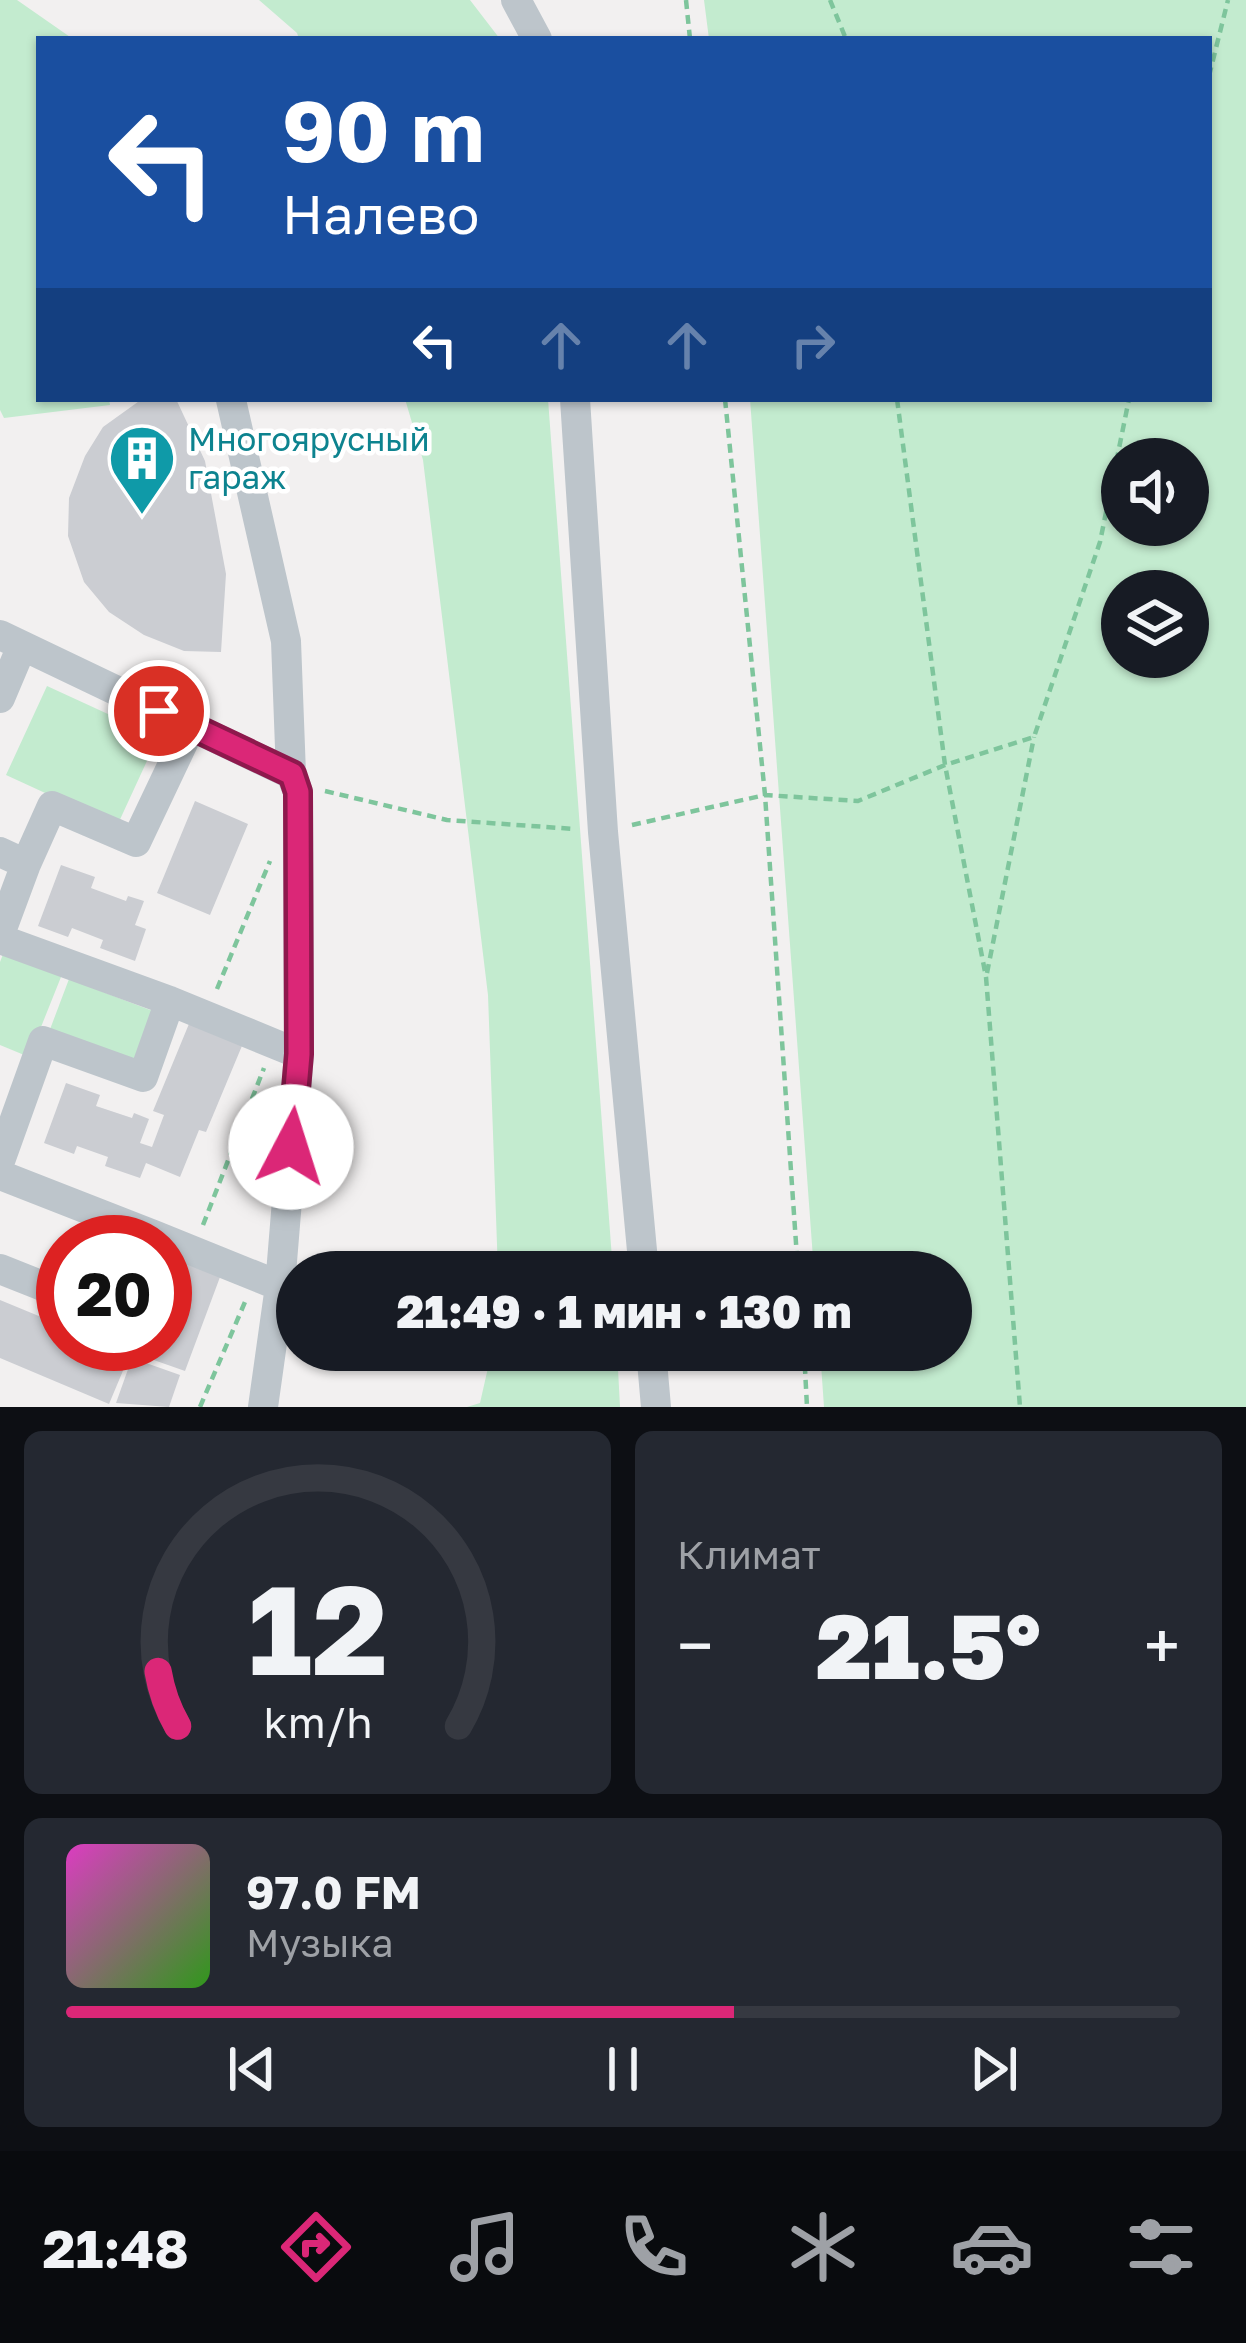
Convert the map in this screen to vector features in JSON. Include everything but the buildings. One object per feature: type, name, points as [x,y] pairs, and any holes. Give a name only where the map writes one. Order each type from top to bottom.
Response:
[{"type":"lane","points":[[516,0],[535,36]]},
{"type":"lane","points":[[231,402],[286,641],[295,783],[286,1049],[267,1282],[263,1407]]},
{"type":"lane","points":[[575,402],[603,832],[642,1251]]},
{"type":"lane","points":[[0,698],[11,641],[191,726],[295,783]]},
{"type":"lane","points":[[191,726],[136,842],[52,806],[13,858],[0,936],[286,1049]]},
{"type":"lane","points":[[0,1161],[43,1041],[143,1077],[170,1001]]},
{"type":"lane","points":[[0,1174],[95,1215]]},
{"type":"lane","points":[[192,1253],[267,1282]]},
{"type":"lane","points":[[0,1269],[36,1283]]},
{"type":"lane","points":[[653,1371],[656,1407]]},
{"type":"path","points":[[686,0],[690,36]]},
{"type":"path","points":[[830,0],[845,36]]},
{"type":"path","points":[[1212,64],[1228,0]]},
{"type":"path","points":[[725,402],[765,795],[797,1251]]},
{"type":"path","points":[[897,402],[945,765],[986,976],[1020,1407]]},
{"type":"path","points":[[986,976],[1034,737],[1100,542],[1128,402]]},
{"type":"path","points":[[295,783],[447,820],[603,832],[765,795],[858,800],[945,765],[1034,737]]},
{"type":"path","points":[[206,1016],[273,853]]},
{"type":"path","points":[[192,1253],[286,1049]]},
{"type":"path","points":[[200,1407],[267,1282]]},
{"type":"path","points":[[805,1371],[808,1407]]},
{"type":"green space","points":[[0,0],[17,0],[69,36],[36,36],[36,402],[110,405],[4,418],[0,410]]},
{"type":"green space","points":[[259,0],[470,0],[498,36],[298,36]]},
{"type":"green space","points":[[704,0],[1246,0],[1246,1407],[824,1407],[821,1371],[972,1371],[972,1251],[812,1251],[750,402],[1212,402],[1212,36],[709,36]]},
{"type":"green space","points":[[406,402],[548,402],[611,1251],[497,1251],[488,995],[423,460]]},
{"type":"green space","points":[[47,686],[158,737],[117,826],[6,775]]},
{"type":"green space","points":[[5,949],[63,972],[29,1057],[0,1045],[0,962]]},
{"type":"green space","points":[[69,979],[158,1013],[138,1065],[49,1032]]},
{"type":"green space","points":[[487,1371],[618,1371],[620,1407],[467,1407],[480,1403]]},
{"type":"place","name":"Многоярусный гараж","points":[[142,517]]},
{"type":"route","points":[[159,711],[292,774],[298,792],[299,1054],[291,1147]]}]
